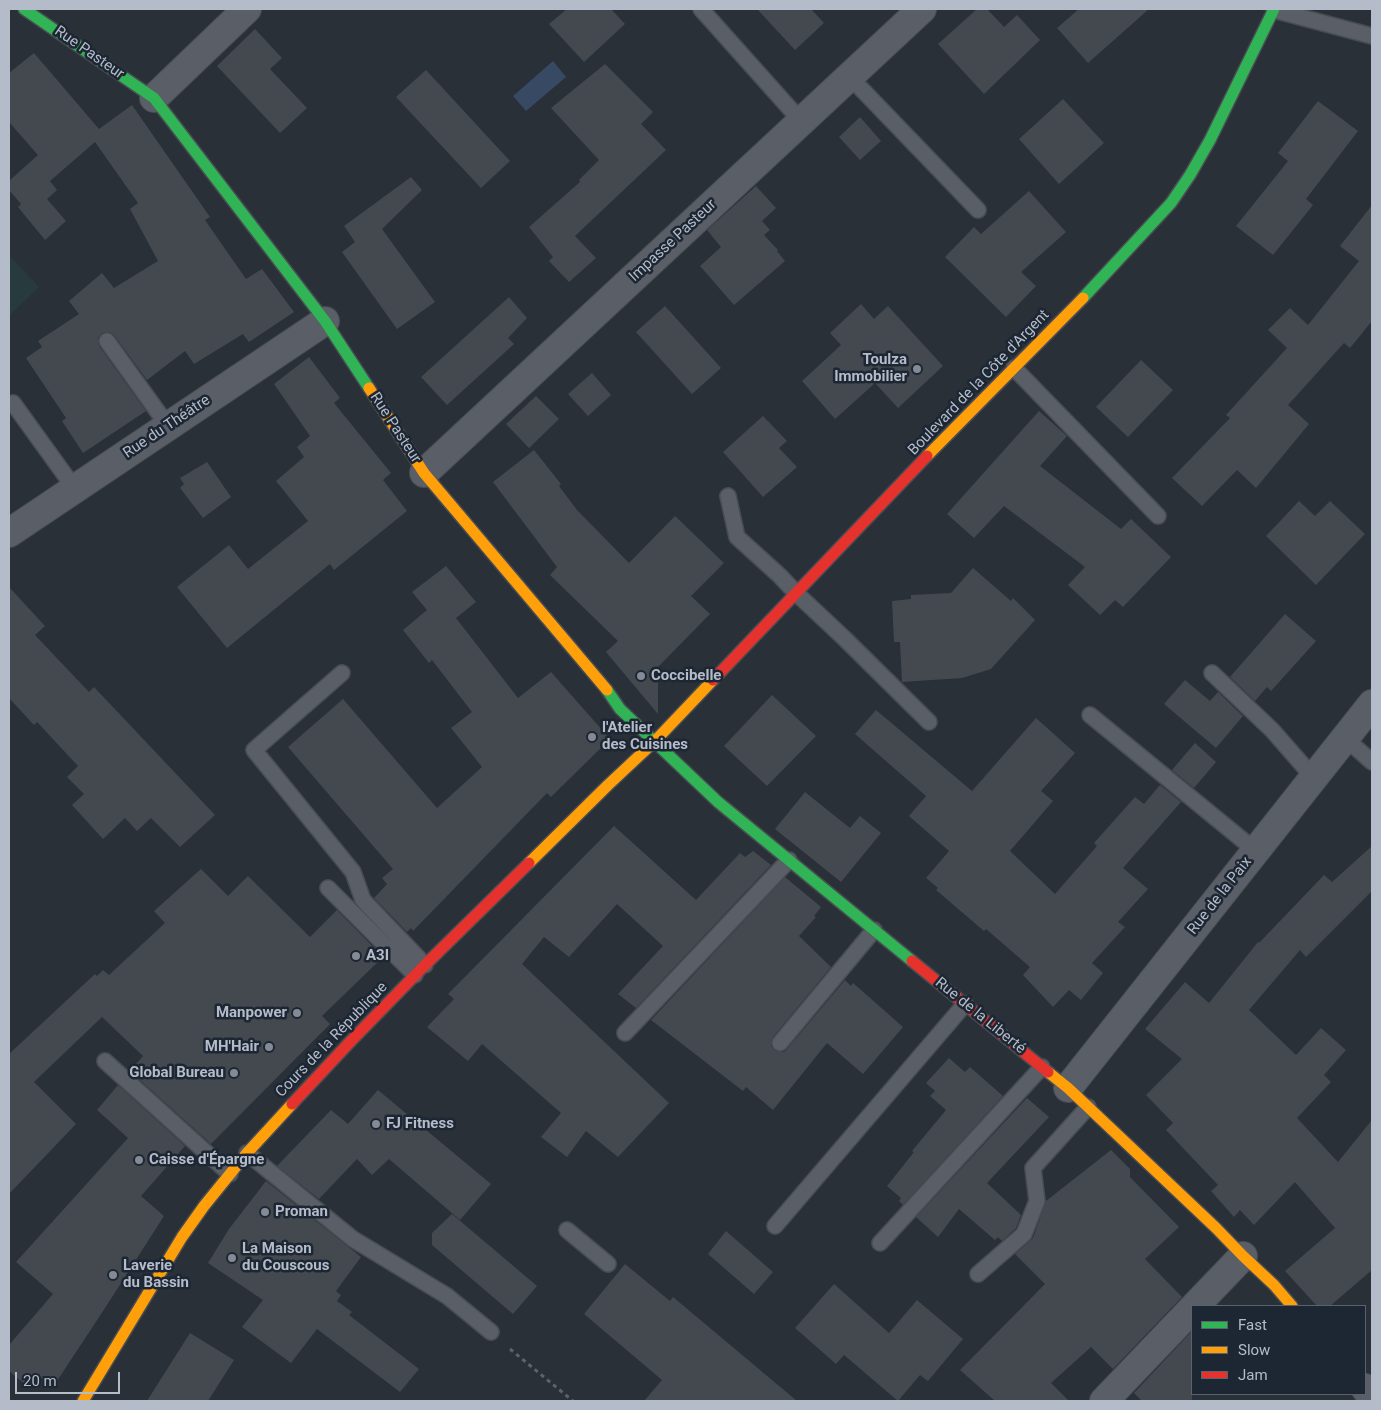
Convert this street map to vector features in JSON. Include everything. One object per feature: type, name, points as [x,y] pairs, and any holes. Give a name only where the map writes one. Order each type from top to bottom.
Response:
[{"type":"street","name":"Rue Pasteur","points":[[24,9],[154,98],[324,321],[424,473],[613,698],[620,709],[655,741]]},
{"type":"street","points":[[154,98],[247,9]]},
{"type":"street","name":"Impasse Pasteur","points":[[424,473],[922,9]]},
{"type":"street","name":"Boulevard de la Côte d'Argent","points":[[655,741],[901,483],[1076,305],[1171,203],[1210,140],[1274,9]]},
{"type":"street","name":"Rue du Théâtre","points":[[9,533],[324,321]]},
{"type":"street","name":"Rue de la Paix","points":[[1068,1088],[1372,704]]},
{"type":"street","name":"Rue de la Liberté","points":[[655,741],[718,802],[1068,1088],[1216,1228],[1274,1285],[1291,1305]]},
{"type":"street","name":"Cours de la République","points":[[82,1401],[182,1237],[204,1206],[247,1153],[348,1043],[420,970],[655,741]]},
{"type":"street","points":[[1196,1305],[1243,1256]]},
{"type":"street","points":[[1104,1401],[1191,1310]]},
{"type":"lane","points":[[701,9],[801,121]]},
{"type":"lane","points":[[1274,9],[1372,36]]},
{"type":"lane","points":[[849,76],[978,210]]},
{"type":"lane","points":[[107,341],[168,426]]},
{"type":"lane","points":[[1014,368],[1158,516]]},
{"type":"lane","points":[[13,403],[75,489]]},
{"type":"lane","points":[[728,496],[737,537],[780,576],[929,722]]},
{"type":"lane","points":[[342,673],[254,750],[353,872],[363,900],[420,970]]},
{"type":"lane","points":[[1212,673],[1272,730],[1314,778]]},
{"type":"lane","points":[[1090,715],[1256,851]]},
{"type":"lane","points":[[1345,738],[1372,762]]},
{"type":"lane","points":[[625,1033],[789,860]]},
{"type":"lane","points":[[328,888],[420,970]]},
{"type":"lane","points":[[780,1043],[874,930]]},
{"type":"lane","points":[[775,1226],[965,1004]]},
{"type":"lane","points":[[105,1061],[230,1174]]},
{"type":"lane","points":[[880,1244],[1042,1067]]},
{"type":"lane","points":[[978,1274],[1024,1234],[1037,1201],[1032,1168],[1088,1107]]},
{"type":"lane","points":[[247,1153],[353,1239],[447,1296],[490,1332]]},
{"type":"lane","points":[[567,1230],[608,1264]]},
{"type":"path","points":[[490,1332],[573,1401]]},
{"type":"green space","points":[[9,255],[39,287],[9,316]]},
{"type":"water","points":[[553,61],[566,77],[526,111],[513,96]]},
{"type":"building","points":[[567,9],[611,9],[625,24],[584,62],[549,24]]},
{"type":"building","points":[[757,9],[811,9],[824,23],[795,50]]},
{"type":"building","points":[[977,9],[987,9],[1004,27],[1017,15],[1040,40],[984,94],[938,44]]},
{"type":"building","points":[[1079,9],[1149,9],[1088,63],[1057,28]]},
{"type":"building","points":[[255,29],[282,58],[270,69],[307,108],[280,133],[217,66]]},
{"type":"building","points":[[34,53],[99,129],[132,105],[210,217],[205,220],[246,279],[262,269],[294,312],[249,342],[243,334],[194,364],[185,351],[147,380],[114,335],[110,332],[102,333],[98,338],[99,346],[146,411],[83,453],[62,421],[66,418],[26,358],[42,347],[38,341],[79,314],[69,301],[102,273],[114,288],[158,261],[130,209],[138,203],[95,142],[50,181],[57,190],[47,199],[66,221],[45,240],[18,207],[21,204],[9,190],[9,181],[38,155],[9,122],[9,73]]},
{"type":"building","points":[[605,64],[653,112],[641,124],[666,150],[575,236],[596,258],[569,282],[549,261],[553,257],[529,227],[580,182],[579,180],[599,160],[551,108]]},
{"type":"building","points":[[426,70],[510,161],[481,188],[396,97]]},
{"type":"building","points":[[1063,99],[1104,143],[1059,184],[1019,139]]},
{"type":"building","points":[[1318,101],[1358,131],[1306,199],[1313,205],[1273,255],[1236,226],[1288,161],[1278,153]]},
{"type":"building","points":[[860,117],[881,141],[860,160],[839,137]]},
{"type":"building","points":[[411,177],[422,190],[382,229],[435,302],[397,329],[342,252],[355,242],[344,226]]},
{"type":"building","points":[[756,186],[776,208],[762,221],[770,230],[764,235],[785,261],[734,305],[700,266],[721,247],[707,230]]},
{"type":"building","points":[[1029,191],[1066,232],[1021,272],[1036,286],[1006,317],[945,257],[974,227],[981,234]]},
{"type":"building","points":[[1372,205],[1372,321],[1350,348],[1344,343],[1288,405],[1309,424],[1256,488],[1237,470],[1202,506],[1172,478],[1230,418],[1226,415],[1287,348],[1268,330],[1290,308],[1308,325],[1359,261],[1340,246]]},
{"type":"building","points":[[509,297],[527,318],[508,338],[514,344],[447,405],[421,377]]},
{"type":"building","points":[[861,304],[874,319],[888,306],[943,366],[898,408],[875,383],[835,419],[802,381],[841,345],[830,333]]},
{"type":"building","points":[[665,306],[721,368],[692,394],[636,332]]},
{"type":"building","points":[[309,357],[340,398],[334,403],[391,473],[383,480],[407,511],[334,570],[330,564],[227,648],[177,587],[229,545],[248,569],[308,521],[276,481],[304,457],[297,447],[310,436],[274,384]]},
{"type":"building","points":[[1141,360],[1173,390],[1128,437],[1096,407]]},
{"type":"building","points":[[592,373],[611,395],[588,416],[568,394]]},
{"type":"building","points":[[536,396],[559,419],[529,448],[506,424]]},
{"type":"building","points":[[1039,411],[1067,436],[1040,466],[1121,529],[1131,519],[1171,557],[1123,607],[1115,600],[1100,615],[1068,585],[1085,567],[1004,506],[974,538],[947,514]]},
{"type":"building","points":[[763,416],[787,441],[779,448],[797,467],[763,497],[723,452]]},
{"type":"building","points":[[534,450],[561,484],[559,486],[577,510],[629,563],[675,516],[724,563],[691,596],[710,614],[658,667],[658,714],[606,652],[618,641],[550,575],[557,567],[493,482]]},
{"type":"building","points":[[207,462],[231,497],[203,518],[180,488],[184,484],[180,478]]},
{"type":"building","points":[[1299,501],[1315,516],[1330,501],[1365,534],[1316,585],[1266,536]]},
{"type":"building","points":[[446,566],[476,602],[456,618],[518,698],[551,672],[610,739],[551,797],[547,793],[413,931],[411,928],[407,932],[374,898],[387,884],[382,878],[393,869],[288,747],[343,699],[437,808],[482,767],[451,728],[472,712],[432,660],[429,663],[403,630],[427,610],[412,592]]},
{"type":"building","points":[[973,568],[1011,601],[1013,598],[1035,620],[991,669],[962,678],[902,682],[900,642],[894,642],[892,601],[911,599],[911,595],[951,593]]},
{"type":"building","points":[[9,587],[45,626],[35,635],[89,692],[94,687],[215,815],[180,847],[151,818],[137,831],[125,818],[103,839],[72,805],[84,794],[67,777],[78,766],[37,722],[34,725],[9,698]]},
{"type":"building","points":[[1285,614],[1316,641],[1271,691],[1267,687],[1255,701],[1230,677]]},
{"type":"building","points":[[1185,680],[1210,701],[1218,692],[1243,716],[1216,748],[1164,704]]},
{"type":"building","points":[[772,695],[816,736],[767,786],[724,746]]},
{"type":"building","points":[[876,710],[972,791],[1036,718],[1075,753],[1041,791],[1053,801],[1010,851],[1055,894],[1097,846],[1094,843],[1135,797],[1144,804],[1160,785],[1181,802],[1123,868],[1148,889],[1118,922],[1125,927],[1092,963],[1103,973],[1081,1000],[1069,990],[1053,1007],[1023,975],[1030,967],[986,929],[984,931],[936,890],[938,888],[926,878],[949,851],[909,816],[926,796],[855,734]]},
{"type":"building","points":[[1195,743],[1216,762],[1194,788],[1172,770]]},
{"type":"building","points":[[805,792],[850,828],[860,816],[881,833],[841,882],[775,829]]},
{"type":"building","points":[[614,826],[696,900],[740,853],[745,857],[753,851],[771,865],[636,1008],[618,994],[663,946],[617,904],[569,957],[544,937],[522,964],[669,1103],[618,1157],[586,1131],[567,1157],[541,1137],[561,1113],[482,1044],[468,1061],[427,1027],[454,999],[448,994]]},
{"type":"building","points":[[1372,846],[1372,891],[1306,957],[1300,950],[1249,1010],[1296,1055],[1321,1028],[1346,1050],[1324,1075],[1331,1082],[1297,1118],[1338,1162],[1372,1120],[1372,1270],[1331,1305],[1316,1305],[1285,1271],[1335,1228],[1295,1182],[1254,1225],[1240,1210],[1234,1217],[1211,1191],[1218,1185],[1166,1130],[1173,1123],[1146,1095],[1182,1059],[1145,1029],[1185,982],[1209,1003],[1258,942],[1324,875],[1332,882]]},
{"type":"building","points":[[201,869],[228,896],[248,876],[310,937],[337,910],[383,957],[322,1016],[330,1024],[211,1144],[130,1071],[143,1056],[102,1017],[34,1082],[76,1124],[9,1194],[9,1054],[95,974],[97,976],[103,970],[109,975],[165,923],[154,911]]},
{"type":"building","points":[[785,877],[821,907],[814,916],[816,917],[799,936],[831,967],[773,1037],[771,1046],[774,1050],[784,1052],[845,980],[851,986],[853,983],[903,1027],[863,1074],[827,1043],[773,1110],[746,1087],[743,1091],[651,1020]]},
{"type":"building","points":[[949,1058],[965,1072],[970,1067],[1003,1096],[903,1205],[899,1201],[901,1198],[887,1186],[914,1152],[912,1151],[946,1110],[930,1096],[935,1091],[926,1083]]},
{"type":"building","points":[[118,1085],[185,1146],[141,1196],[164,1216],[53,1387],[40,1377],[27,1386],[9,1371],[9,1345],[53,1294],[16,1262],[128,1138],[97,1110]]},
{"type":"building","points":[[378,1090],[491,1184],[460,1220],[389,1159],[372,1175],[357,1159],[319,1199],[277,1166],[331,1110],[348,1124]]},
{"type":"building","points":[[1027,1098],[1049,1117],[987,1183],[1021,1215],[1016,1228],[1002,1241],[998,1237],[995,1240],[959,1209],[938,1237],[916,1217]]},
{"type":"building","points":[[1111,1150],[1130,1169],[1130,1177],[1179,1227],[1145,1259],[1182,1297],[1113,1369],[1091,1347],[1051,1383],[1069,1401],[995,1401],[960,1370],[1045,1284],[1015,1254],[1033,1238],[1046,1201]]},
{"type":"building","points":[[266,1181],[361,1257],[336,1291],[341,1295],[337,1301],[352,1312],[349,1315],[419,1369],[400,1392],[317,1329],[291,1363],[242,1327],[263,1300],[208,1263],[229,1229]]},
{"type":"building","points":[[452,1214],[537,1286],[513,1314],[432,1245],[432,1233]]},
{"type":"building","points":[[726,1231],[773,1272],[754,1294],[708,1254]]},
{"type":"building","points":[[625,1264],[670,1301],[673,1297],[797,1401],[644,1401],[662,1380],[584,1314]]},
{"type":"building","points":[[834,1284],[889,1333],[917,1300],[963,1339],[928,1381],[920,1375],[898,1401],[844,1355],[836,1364],[795,1328]]},
{"type":"building","points":[[1191,1332],[1192,1401],[1142,1401],[1134,1393]]},
{"type":"building","points":[[190,1333],[234,1360],[208,1401],[147,1401]]},
{"type":"traffic: fast","points":[[24,9],[154,98],[325,321],[369,388]]},
{"type":"traffic: fast","points":[[1083,298],[1171,203],[1190,175],[1210,140],[1274,9]]},
{"type":"traffic: fast","points":[[607,690],[620,709],[718,802],[912,961]]},
{"type":"traffic: slow","points":[[927,456],[1083,298]]},
{"type":"traffic: slow","points":[[369,388],[424,473],[607,690]]},
{"type":"traffic: slow","points":[[529,863],[655,741],[713,680]]},
{"type":"traffic: slow","points":[[1048,1072],[1068,1088],[1216,1228],[1274,1285],[1291,1305]]},
{"type":"traffic: slow","points":[[83,1401],[182,1237],[204,1206],[247,1153],[292,1104]]},
{"type":"traffic: jam","points":[[713,680],[927,456]]},
{"type":"traffic: jam","points":[[292,1104],[425,965],[529,863]]},
{"type":"traffic: jam","points":[[912,961],[1048,1072]]},
{"type":"place","name":"Toulza Immobilier","points":[[917,369]]},
{"type":"place","name":"Coccibelle","points":[[641,676]]},
{"type":"place","name":"l'Atelier des Cuisines","points":[[592,737]]},
{"type":"place","name":"A3I","points":[[356,956]]},
{"type":"place","name":"Manpower","points":[[297,1013]]},
{"type":"place","name":"MH'Hair","points":[[269,1047]]},
{"type":"place","name":"Global Bureau","points":[[234,1073]]},
{"type":"place","name":"FJ Fitness","points":[[376,1124]]},
{"type":"place","name":"Caisse d'Épargne","points":[[139,1160]]},
{"type":"place","name":"Proman","points":[[265,1212]]},
{"type":"place","name":"La Maison du Couscous","points":[[232,1258]]},
{"type":"place","name":"Laverie du Bassin","points":[[113,1275]]}]
